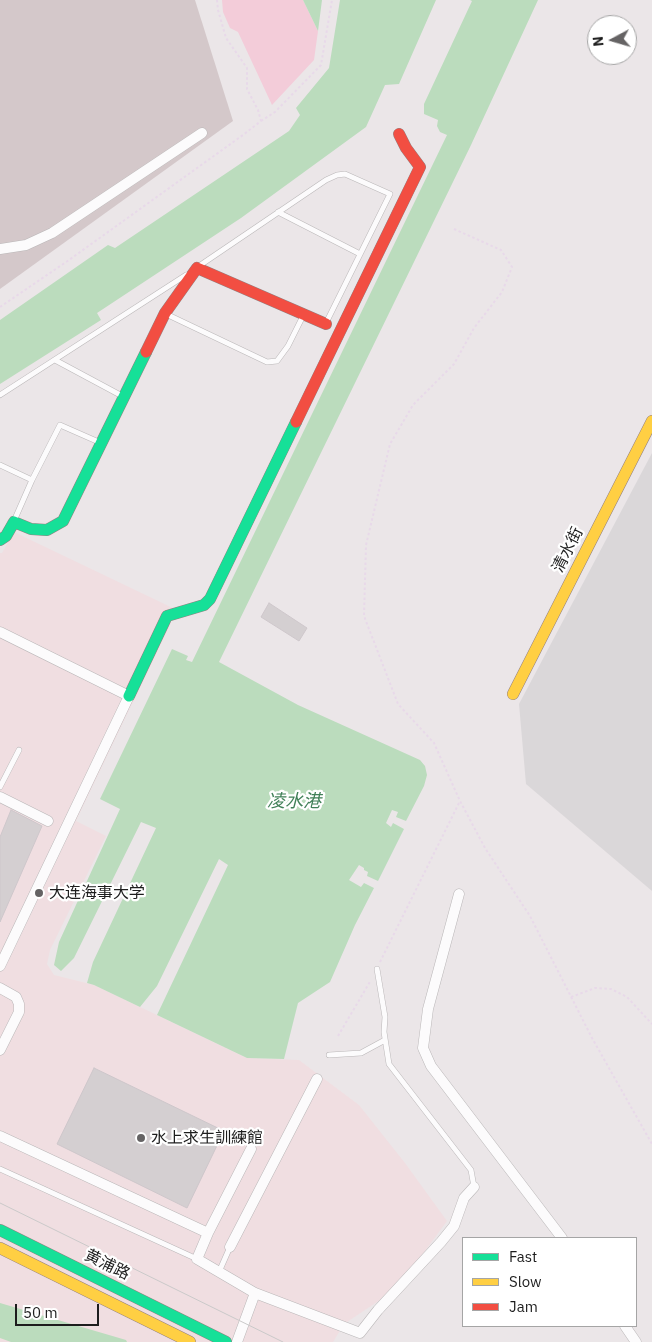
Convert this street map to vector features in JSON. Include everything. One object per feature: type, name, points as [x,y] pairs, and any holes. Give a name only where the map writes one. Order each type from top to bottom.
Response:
[{"type":"main road","points":[[129,696],[167,616],[204,605],[210,600],[416,176],[420,167],[406,148],[399,134]]},
{"type":"main road","points":[[0,540],[6,536],[14,522],[30,529],[47,530],[64,521],[166,314],[197,268],[326,324]]},
{"type":"main road","name":"清水街","points":[[513,694],[652,420]]},
{"type":"main road","name":"黄浦路","points":[[0,1230],[226,1342]]},
{"type":"main road","name":"黄浦路","points":[[0,1248],[190,1342]]},
{"type":"main road","points":[[158,1326],[173,1342]]},
{"type":"street","points":[[0,249],[26,245],[52,233],[202,133]]},
{"type":"street","points":[[0,632],[129,696],[0,966]]},
{"type":"street","points":[[0,798],[48,821]]},
{"type":"street","points":[[459,894],[428,1009],[423,1048],[431,1066],[561,1237]]},
{"type":"street","points":[[0,988],[16,997],[19,1004],[19,1012],[0,1050]]},
{"type":"street","points":[[230,1247],[317,1079]]},
{"type":"street","points":[[0,1136],[208,1233]]},
{"type":"street","points":[[251,1149],[208,1233],[197,1259],[255,1293],[360,1333],[378,1310],[442,1242],[454,1226],[464,1198],[474,1187]]},
{"type":"street","points":[[237,1342],[255,1293]]},
{"type":"street","points":[[626,1327],[636,1342]]},
{"type":"lane","points":[[0,396],[197,268],[326,180],[345,174],[390,194],[326,324]]},
{"type":"lane","points":[[278,212],[360,254]]},
{"type":"lane","points":[[166,314],[267,362],[277,360],[288,346],[304,314]]},
{"type":"lane","points":[[55,360],[124,397]]},
{"type":"lane","points":[[14,522],[32,480],[60,425],[102,443]]},
{"type":"lane","points":[[0,465],[32,480]]},
{"type":"lane","points":[[0,787],[19,750]]},
{"type":"lane","points":[[377,969],[389,1064],[471,1170],[474,1187]]},
{"type":"lane","points":[[329,1055],[361,1053],[385,1040]]},
{"type":"lane","points":[[0,1169],[197,1259]]},
{"type":"lane","points":[[219,1273],[230,1247]]},
{"type":"path","points":[[217,0],[226,38],[247,68],[247,89],[258,110],[261,121]]},
{"type":"path","points":[[0,307],[77,255],[275,112],[321,64],[332,0]]},
{"type":"path","points":[[454,229],[501,250],[512,266],[502,292],[474,328],[454,364],[413,405],[390,444],[366,545],[364,616],[398,704],[434,743],[460,801],[485,848],[530,916],[592,1038],[652,1144]]},
{"type":"path","points":[[338,1036],[377,969],[460,801]]},
{"type":"path","points":[[571,997],[595,988],[611,989],[627,997],[652,1024]]},
{"type":"shaded area","points":[[0,0],[195,0],[233,121],[0,289]]},
{"type":"shaded area","points":[[652,453],[652,891],[526,784],[519,704]]},
{"type":"shaded area","name":"大连海事大学","points":[[14,532],[177,610],[76,821],[106,836],[50,950],[47,964],[54,975],[94,985],[247,1058],[299,1060],[359,1105],[405,1163],[447,1221],[414,1266],[383,1298],[344,1324],[333,1342],[0,1342],[0,553],[2,553]]},
{"type":"sand","points":[[222,0],[303,0],[318,31],[314,60],[272,105],[238,32],[230,28],[223,12]]},
{"type":"water","points":[[303,0],[322,0],[318,31]]},
{"type":"water","points":[[340,0],[436,0],[399,84],[385,85],[366,127],[241,218],[97,313],[101,320],[0,384],[0,320],[108,245],[115,248],[289,131],[300,115],[296,108],[329,68]]},
{"type":"water","name":"凌水港","points":[[470,0],[538,0],[471,145],[219,662],[298,705],[420,760],[425,766],[427,775],[424,786],[406,821],[396,817],[398,812],[392,810],[386,823],[391,827],[393,823],[404,829],[378,881],[367,876],[368,872],[359,865],[349,880],[361,887],[364,883],[374,888],[355,925],[330,982],[298,1003],[284,1059],[247,1058],[157,1015],[228,865],[219,859],[157,986],[140,1007],[87,983],[93,962],[156,828],[141,822],[74,958],[61,971],[54,965],[59,942],[120,809],[100,799],[172,649],[188,656],[186,660],[192,662],[447,135],[440,132],[437,126],[438,120],[424,114],[424,104],[472,1]]},
{"type":"water","points":[[0,1303],[126,1340],[127,1342],[11,1342],[0,1338]]},
{"type":"building","points":[[269,603],[307,628],[299,641],[261,617]]},
{"type":"building","points":[[11,810],[42,826],[0,922],[0,837]]},
{"type":"building","name":"水上求生訓練館","points":[[94,1068],[224,1131],[187,1208],[57,1144]]},
{"type":"tram line","points":[[0,1203],[283,1342]]},
{"type":"traffic: fast","points":[[0,540],[6,536],[14,522],[31,529],[47,530],[63,521],[146,352]]},
{"type":"traffic: fast","points":[[129,696],[167,616],[204,605],[210,599],[296,422]]},
{"type":"traffic: fast","points":[[0,1230],[226,1342]]},
{"type":"traffic: slow","points":[[513,694],[652,421]]},
{"type":"traffic: slow","points":[[0,1248],[190,1342]]},
{"type":"traffic: jam","points":[[296,422],[420,167],[406,148],[399,134]]},
{"type":"traffic: jam","points":[[146,352],[165,313],[197,268],[326,324]]},
{"type":"place","name":"大连海事大学","points":[[39,893]]},
{"type":"place","name":"水上求生訓練館","points":[[141,1138]]}]
